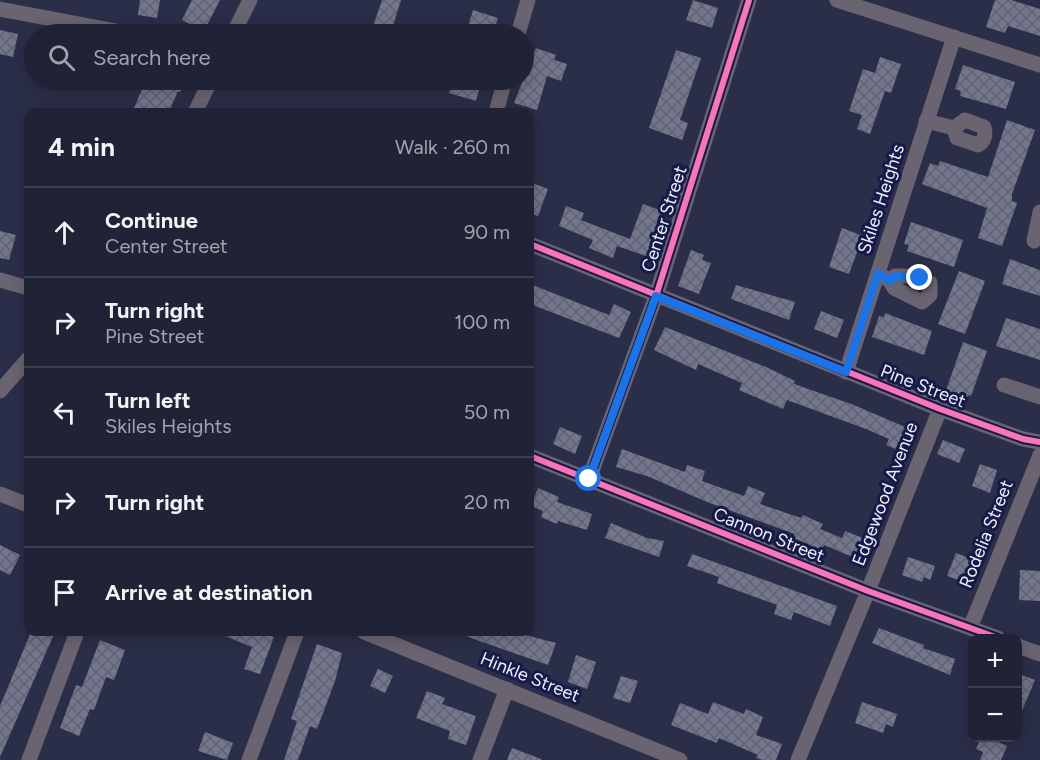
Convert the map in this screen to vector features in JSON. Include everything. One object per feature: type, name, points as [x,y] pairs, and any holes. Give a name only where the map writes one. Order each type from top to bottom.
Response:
[{"type":"street","points":[[238,24],[250,0]]},
{"type":"street","points":[[521,24],[528,0]]},
{"type":"street","name":"Center Street","points":[[589,479],[656,296],[749,0]]},
{"type":"street","points":[[837,0],[1040,65]]},
{"type":"street","points":[[0,9],[79,24]]},
{"type":"street","name":"Skiles Heights","points":[[846,372],[884,277],[926,121],[954,37]]},
{"type":"street","points":[[200,108],[207,90]]},
{"type":"street","points":[[497,108],[502,90]]},
{"type":"street","points":[[926,121],[954,128]]},
{"type":"street","points":[[1034,241],[1040,212]]},
{"type":"street","name":"Pine Street","points":[[534,246],[940,409],[1040,442]]},
{"type":"street","points":[[0,280],[24,287]]},
{"type":"street","points":[[0,391],[24,364]]},
{"type":"street","points":[[1004,385],[1040,397]]},
{"type":"street","name":"Edgewood Avenue","points":[[798,760],[940,409]]},
{"type":"street","name":"Rodelia Street","points":[[970,628],[1040,455]]},
{"type":"street","name":"Cannon Street","points":[[534,458],[868,591],[985,634]]},
{"type":"street","points":[[0,494],[24,503]]},
{"type":"street","points":[[29,760],[76,636]]},
{"type":"street","points":[[249,760],[296,636]]},
{"type":"street","name":"Hinkle Street","points":[[381,636],[680,760]]},
{"type":"street","points":[[1022,648],[1040,654]]},
{"type":"street","points":[[480,760],[507,689]]},
{"type":"building","points":[[140,0],[160,0],[157,18],[138,15]]},
{"type":"building","points":[[192,0],[220,0],[208,24],[190,24],[182,20]]},
{"type":"building","points":[[382,0],[401,0],[394,24],[374,24]]},
{"type":"building","points":[[693,0],[718,8],[712,28],[686,20]]},
{"type":"building","points":[[995,0],[1011,0],[1040,9],[1040,36],[1008,26],[1005,33],[986,27]]},
{"type":"building","points":[[473,10],[498,18],[496,24],[469,24]]},
{"type":"building","points":[[0,30],[18,34],[13,57],[0,54]]},
{"type":"building","points":[[536,48],[556,55],[554,60],[567,64],[561,81],[547,76],[537,110],[514,103],[519,90],[534,90]]},
{"type":"building","points":[[676,50],[701,58],[680,120],[688,123],[682,140],[649,128]]},
{"type":"building","points":[[880,57],[901,64],[891,93],[885,91],[870,134],[857,129],[862,115],[849,111],[863,69],[875,73]]},
{"type":"building","points":[[963,65],[1015,82],[1006,109],[960,96],[961,91],[955,89]]},
{"type":"building","points":[[142,90],[181,90],[178,91],[171,108],[134,108]]},
{"type":"building","points":[[450,90],[479,90],[476,101],[449,93]]},
{"type":"building","points":[[1007,120],[1035,130],[1012,194],[1012,201],[1017,203],[1002,246],[978,238],[987,208],[922,184],[930,163],[938,166],[940,161],[988,177]]},
{"type":"building","points":[[534,184],[548,189],[538,216],[534,214]]},
{"type":"building","points":[[643,204],[663,211],[650,247],[658,250],[655,259],[617,246],[613,258],[589,248],[593,240],[559,226],[566,206],[584,213],[581,220],[630,239]]},
{"type":"building","points":[[911,222],[963,240],[954,267],[907,251],[909,245],[904,244]]},
{"type":"building","points":[[842,228],[863,236],[849,274],[829,267]]},
{"type":"building","points":[[0,231],[16,235],[9,260],[0,258]]},
{"type":"building","points":[[691,250],[704,255],[702,260],[711,263],[699,294],[678,286]]},
{"type":"building","points":[[1010,259],[1040,270],[1040,296],[1002,284]]},
{"type":"building","points":[[959,271],[985,281],[965,334],[938,324]]},
{"type":"building","points":[[736,285],[795,302],[789,320],[731,299]]},
{"type":"building","points":[[534,286],[609,315],[614,304],[631,312],[619,338],[534,306]]},
{"type":"building","points":[[821,311],[844,320],[837,338],[814,329]]},
{"type":"building","points":[[885,313],[932,331],[924,355],[872,337],[879,316],[884,317]]},
{"type":"building","points":[[1006,318],[1040,329],[1040,360],[996,346]]},
{"type":"building","points":[[665,327],[766,367],[795,381],[794,384],[854,405],[912,430],[903,452],[886,445],[889,439],[866,429],[787,400],[783,409],[739,390],[742,383],[698,364],[696,370],[654,350]]},
{"type":"building","points":[[963,342],[987,351],[971,396],[968,395],[966,400],[945,393]]},
{"type":"building","points":[[560,427],[582,436],[575,454],[553,444]]},
{"type":"building","points":[[943,440],[965,449],[959,463],[937,454]]},
{"type":"building","points":[[622,449],[685,472],[687,465],[705,471],[702,481],[744,496],[748,486],[765,493],[760,504],[801,518],[803,515],[823,524],[820,529],[842,538],[845,531],[863,538],[855,558],[824,545],[822,550],[793,538],[795,534],[707,502],[647,476],[616,467]]},
{"type":"building","points":[[980,464],[997,470],[990,493],[972,486]]},
{"type":"building","points":[[538,488],[559,497],[557,502],[592,514],[587,530],[558,521],[557,524],[541,517],[543,511],[534,507],[534,498]]},
{"type":"building","points":[[611,523],[647,538],[664,541],[659,557],[605,538]]},
{"type":"building","points":[[0,545],[20,555],[10,575],[0,570]]},
{"type":"building","points":[[956,553],[972,559],[964,582],[947,576]]},
{"type":"building","points":[[692,554],[837,606],[830,626],[794,612],[791,620],[774,614],[777,605],[717,583],[719,577],[687,566]]},
{"type":"building","points":[[908,557],[935,566],[930,580],[924,577],[922,582],[902,575]]},
{"type":"building","points":[[1020,570],[1040,571],[1040,601],[1019,600]]},
{"type":"building","points":[[879,628],[924,645],[923,648],[955,659],[950,675],[872,643]]},
{"type":"building","points":[[29,636],[53,636],[0,757],[0,706]]},
{"type":"building","points":[[225,636],[274,637],[260,674],[244,669],[252,647]]},
{"type":"building","points":[[465,636],[529,636],[556,643],[548,665]]},
{"type":"building","points":[[100,640],[125,650],[114,680],[106,677],[94,710],[90,709],[79,736],[60,728],[76,685],[82,687]]},
{"type":"building","points":[[317,644],[342,653],[335,681],[317,729],[310,726],[298,760],[284,760],[297,721],[291,719]]},
{"type":"building","points":[[576,655],[596,662],[587,689],[568,682]]},
{"type":"building","points":[[378,669],[393,676],[385,693],[370,686]]},
{"type":"building","points":[[1022,675],[1035,680],[1022,711]]},
{"type":"building","points":[[621,676],[638,681],[630,703],[613,698]]},
{"type":"building","points":[[427,691],[445,698],[442,704],[476,716],[466,745],[448,739],[450,731],[416,718]]},
{"type":"building","points":[[713,702],[744,714],[746,709],[763,717],[756,735],[782,744],[776,760],[756,758],[758,755],[719,738],[717,743],[671,725],[680,703],[708,714]]},
{"type":"building","points":[[862,702],[897,714],[893,727],[886,724],[883,733],[855,723]]},
{"type":"building","points":[[205,732],[233,743],[227,760],[198,751]]},
{"type":"building","points":[[979,742],[998,742],[1007,746],[1001,760],[980,760],[983,752],[976,749]]},
{"type":"building","points":[[512,748],[541,759],[541,760],[507,760]]},
{"type":"cycle path","points":[[589,479],[656,296],[749,0]]},
{"type":"cycle path","points":[[534,246],[940,409],[1023,439],[1040,442]]},
{"type":"cycle path","points":[[534,458],[868,591],[987,634]]},
{"type":"route","points":[[589,479],[656,296],[846,372],[878,273],[890,281],[895,276],[920,278]]}]
